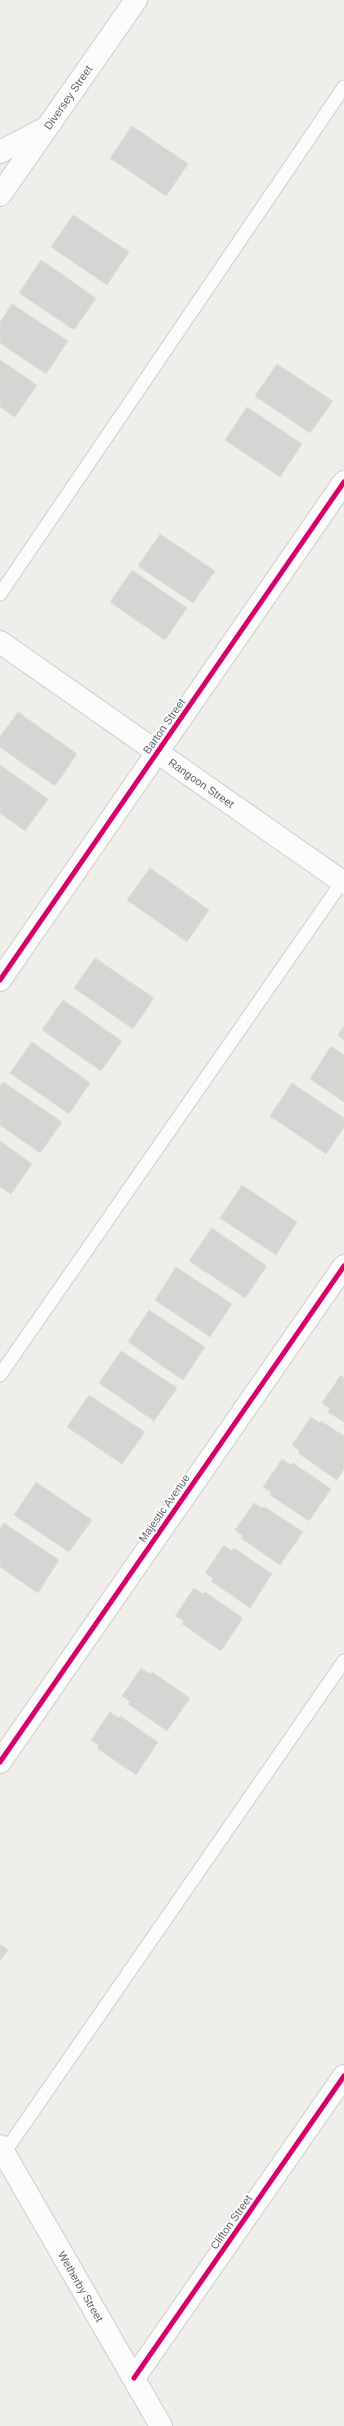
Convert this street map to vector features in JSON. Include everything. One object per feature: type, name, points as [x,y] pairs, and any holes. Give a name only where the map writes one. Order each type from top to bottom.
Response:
[{"type":"street","name":"Diversey Street","points":[[0,195],[136,0]]},
{"type":"street","points":[[0,152],[47,128]]},
{"type":"street","name":"Barton Street","points":[[0,980],[344,482]]},
{"type":"street","name":"Rangoon Street","points":[[0,642],[157,753],[344,881]]},
{"type":"street","name":"Majestic Avenue","points":[[0,1762],[344,1266]]},
{"type":"street","name":"Clifton Street","points":[[134,2378],[344,2076]]},
{"type":"street","name":"Wetherby Street","points":[[1,2151],[161,2426]]},
{"type":"lane","points":[[0,594],[344,86]]},
{"type":"lane","points":[[0,1375],[344,881]]},
{"type":"lane","points":[[1,2151],[344,1661]]},
{"type":"building","points":[[132,126],[188,164],[166,196],[110,158]]},
{"type":"building","points":[[73,215],[129,252],[107,285],[51,247]]},
{"type":"building","points":[[41,260],[96,298],[74,330],[19,293]]},
{"type":"building","points":[[12,304],[68,341],[46,374],[0,343],[0,322]]},
{"type":"building","points":[[0,360],[37,385],[15,417],[0,407]]},
{"type":"building","points":[[277,364],[333,401],[310,433],[255,396]]},
{"type":"building","points":[[247,407],[302,444],[280,477],[225,440]]},
{"type":"building","points":[[160,534],[215,571],[193,603],[138,566]]},
{"type":"building","points":[[132,570],[187,608],[165,640],[110,602]]},
{"type":"building","points":[[18,712],[77,754],[55,786],[0,747],[0,737]]},
{"type":"building","points":[[0,765],[48,799],[25,831],[0,813]]},
{"type":"building","points":[[150,868],[209,910],[187,942],[127,900]]},
{"type":"building","points":[[95,958],[154,998],[133,1029],[74,988]]},
{"type":"building","points":[[63,1000],[122,1041],[101,1071],[42,1030]]},
{"type":"building","points":[[344,1026],[344,1040],[338,1035]]},
{"type":"building","points":[[32,1042],[90,1083],[69,1114],[10,1073]]},
{"type":"building","points":[[331,1046],[344,1055],[344,1102],[310,1079]]},
{"type":"building","points":[[3,1082],[62,1122],[40,1153],[0,1125],[0,1086]]},
{"type":"building","points":[[292,1083],[344,1118],[344,1127],[326,1154],[270,1116]]},
{"type":"building","points":[[0,1141],[32,1164],[11,1194],[0,1187]]},
{"type":"building","points":[[242,1185],[297,1222],[276,1255],[220,1218]]},
{"type":"building","points":[[212,1228],[267,1266],[245,1298],[189,1261]]},
{"type":"building","points":[[176,1267],[232,1304],[210,1337],[155,1300]]},
{"type":"building","points":[[149,1310],[205,1347],[183,1380],[128,1342]]},
{"type":"building","points":[[121,1351],[177,1388],[154,1421],[99,1383]]},
{"type":"building","points":[[341,1375],[344,1378],[344,1422],[328,1412],[330,1409],[322,1403]]},
{"type":"building","points":[[89,1395],[145,1432],[122,1464],[67,1427]]},
{"type":"building","points":[[311,1417],[319,1423],[321,1421],[344,1436],[344,1469],[337,1480],[298,1453],[300,1451],[292,1445]]},
{"type":"building","points":[[282,1459],[291,1465],[293,1463],[331,1489],[309,1521],[270,1495],[271,1492],[263,1487]]},
{"type":"building","points":[[36,1482],[92,1520],[69,1552],[14,1515]]},
{"type":"building","points":[[254,1503],[262,1508],[265,1507],[303,1532],[280,1565],[241,1538],[243,1536],[235,1530]]},
{"type":"building","points":[[4,1523],[59,1560],[38,1593],[0,1567],[0,1529]]},
{"type":"building","points":[[224,1545],[232,1551],[234,1548],[272,1574],[250,1608],[211,1581],[213,1578],[205,1573]]},
{"type":"building","points":[[194,1588],[203,1594],[205,1592],[243,1618],[221,1651],[182,1624],[184,1621],[175,1616]]},
{"type":"building","points":[[141,1668],[150,1674],[152,1672],[190,1698],[167,1731],[128,1704],[130,1701],[122,1696]]},
{"type":"building","points":[[110,1712],[119,1718],[120,1716],[158,1742],[136,1775],[97,1748],[99,1745],[91,1740]]},
{"type":"building","points":[[0,1944],[8,1950],[0,1961]]},
{"type":"cycle path","points":[[0,980],[344,482]]},
{"type":"cycle path","points":[[0,1762],[344,1266]]},
{"type":"cycle path","points":[[134,2378],[344,2076]]}]
